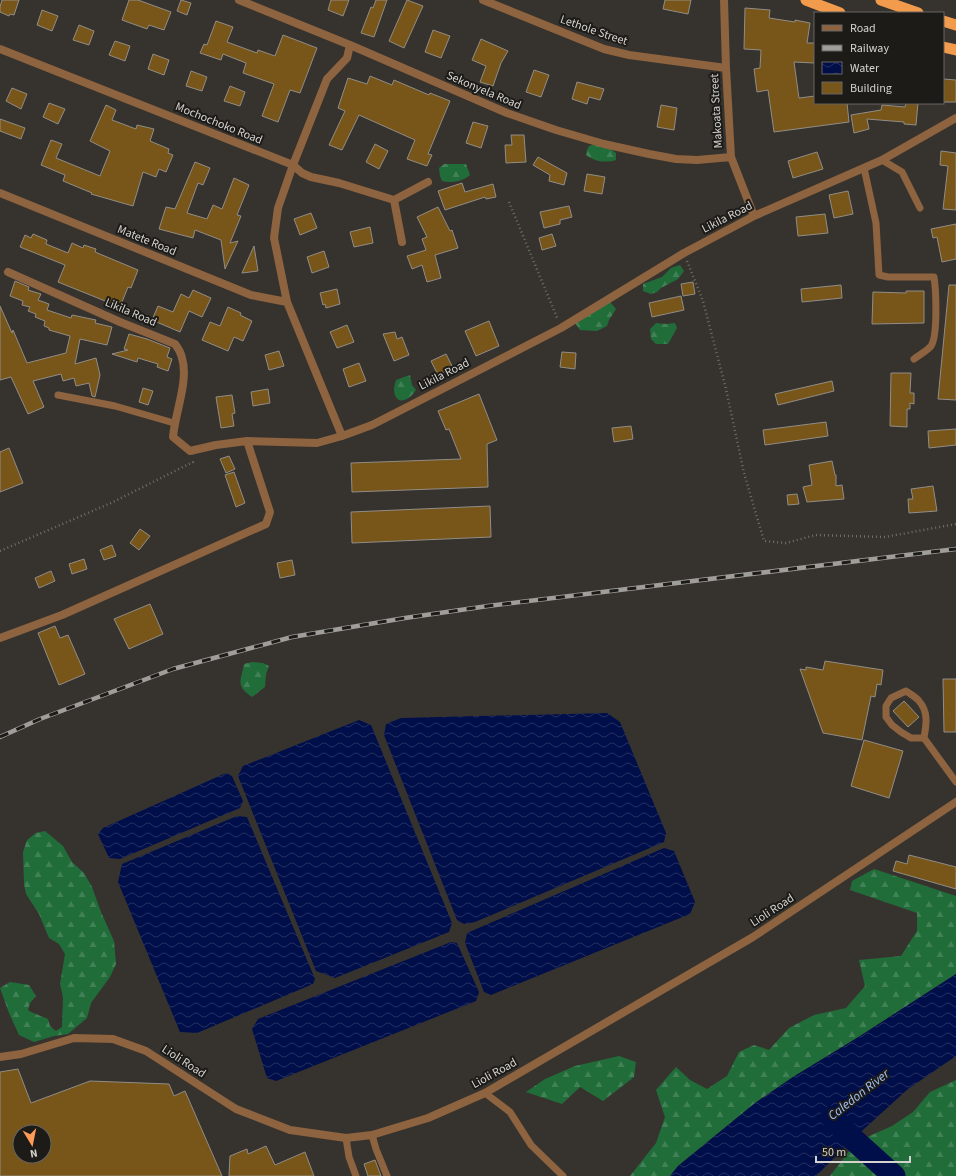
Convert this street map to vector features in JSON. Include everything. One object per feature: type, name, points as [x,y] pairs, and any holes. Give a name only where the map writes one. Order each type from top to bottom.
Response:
[{"type":"highway","points":[[806,0],[837,12]]},
{"type":"highway","points":[[881,0],[915,12]]},
{"type":"highway","points":[[944,21],[956,24]]},
{"type":"highway","points":[[944,47],[956,50]]},
{"type":"street","name":"Sekonyela Road","points":[[239,0],[350,45],[507,114],[622,149],[676,159],[697,160],[731,157]]},
{"type":"street","name":"Lethole Street","points":[[483,0],[604,49],[629,55],[726,68]]},
{"type":"street","name":"Makoata Street","points":[[724,0],[731,157],[754,216]]},
{"type":"street","points":[[342,436],[287,302],[274,238],[278,208],[293,164],[327,79],[347,58],[350,45]]},
{"type":"street","name":"Mochochoko Road","points":[[0,49],[293,164],[302,173],[311,177],[394,200]]},
{"type":"street","name":"Likila Road","points":[[8,272],[85,305],[120,322],[175,344],[182,358],[184,380],[174,424],[173,437],[190,451],[216,445],[247,441],[317,442],[342,436],[372,425],[561,328],[684,253],[754,216],[882,160],[956,118]]},
{"type":"street","points":[[402,242],[394,200],[428,182]]},
{"type":"street","name":"Matete Road","points":[[0,193],[254,296],[287,302]]},
{"type":"street","points":[[0,638],[62,615],[266,524],[270,512],[247,441]]},
{"type":"street","name":"Lioli Road","points":[[0,1057],[20,1054],[74,1038],[113,1039],[146,1051],[236,1109],[290,1130],[346,1138],[372,1135],[428,1118],[486,1093],[753,937],[956,802]]},
{"type":"lane","points":[[882,160],[902,172],[920,208]]},
{"type":"lane","points":[[864,168],[876,223],[879,275],[888,277],[934,277],[937,294],[935,332],[932,345],[914,360]]},
{"type":"lane","points":[[58,395],[115,406],[174,424]]},
{"type":"lane","points":[[924,738],[911,738],[892,725],[886,717],[886,706],[891,698],[906,692],[919,701],[925,712],[927,724],[924,738],[956,782]]},
{"type":"lane","points":[[486,1093],[510,1112],[531,1145],[563,1176]]},
{"type":"lane","points":[[372,1135],[376,1150],[387,1176]]},
{"type":"lane","points":[[346,1138],[349,1157],[356,1176]]},
{"type":"path","points":[[509,202],[561,328]]},
{"type":"path","points":[[684,253],[703,301],[726,389],[744,473],[764,541],[786,542],[816,535],[885,537],[956,524]]},
{"type":"path","points":[[0,551],[111,503],[193,462],[190,451]]},
{"type":"green space","points":[[595,144],[609,148],[616,153],[616,160],[601,161],[586,155],[589,146]]},
{"type":"green space","points":[[444,164],[466,164],[470,175],[457,181],[442,181],[439,168]]},
{"type":"green space","points":[[680,265],[684,271],[678,279],[661,288],[657,292],[651,294],[643,291],[643,284],[662,277],[671,268]]},
{"type":"green space","points":[[610,302],[616,309],[607,326],[597,331],[580,330],[575,323]]},
{"type":"green space","points":[[656,323],[675,323],[677,328],[668,344],[656,344],[651,339],[650,329]]},
{"type":"green space","points":[[410,375],[412,385],[416,390],[406,399],[398,400],[394,393],[396,380]]},
{"type":"green space","points":[[252,662],[263,663],[269,666],[266,674],[265,687],[252,697],[243,689],[240,682],[244,664]]},
{"type":"green space","points":[[45,831],[63,846],[72,862],[84,873],[92,887],[114,941],[116,964],[110,977],[91,1003],[87,1018],[68,1034],[54,1036],[34,1042],[19,1035],[0,988],[10,982],[29,985],[36,996],[30,1003],[28,1010],[48,1019],[50,1026],[56,1031],[62,1027],[63,997],[60,984],[65,954],[59,944],[49,938],[39,914],[26,894],[24,884],[23,852],[27,840],[36,833]]},
{"type":"green space","points":[[874,869],[956,896],[956,974],[793,1077],[755,1103],[678,1166],[670,1176],[630,1176],[656,1143],[665,1117],[656,1090],[676,1067],[690,1080],[707,1089],[727,1076],[739,1052],[754,1045],[769,1050],[789,1028],[814,1015],[846,1008],[865,986],[859,960],[901,956],[917,931],[917,913],[850,890],[852,881]]},
{"type":"green space","points":[[619,1056],[636,1062],[634,1077],[603,1101],[580,1087],[562,1104],[526,1092],[545,1079],[575,1066]]},
{"type":"green space","points":[[956,1080],[956,1176],[830,1176],[856,1142],[892,1126],[913,1112],[930,1092]]},
{"type":"water","points":[[607,713],[620,722],[666,833],[664,842],[475,922],[464,924],[457,920],[384,735],[386,724],[401,718]]},
{"type":"water","points":[[359,720],[371,725],[452,923],[449,932],[335,978],[316,971],[238,776],[243,766]]},
{"type":"water","points":[[226,773],[232,776],[243,801],[240,808],[120,859],[109,858],[98,834],[103,828]]},
{"type":"water","points":[[237,816],[247,817],[315,979],[313,984],[197,1033],[180,1032],[118,882],[122,864]]},
{"type":"water","points":[[664,848],[674,851],[695,902],[690,914],[491,995],[484,992],[465,943],[467,933]]},
{"type":"water","points":[[451,942],[457,943],[479,992],[476,1001],[276,1081],[267,1078],[252,1029],[258,1019]]},
{"type":"water","name":"Caledon River","points":[[956,974],[956,1056],[908,1089],[853,1139],[816,1176],[670,1176],[678,1166],[755,1103],[793,1077]]},
{"type":"building","points":[[2,0],[19,0],[14,15],[10,14],[9,16],[0,12]]},
{"type":"building","points":[[129,0],[138,0],[171,12],[164,30],[149,25],[147,29],[122,20]]},
{"type":"building","points":[[181,0],[191,3],[187,15],[177,11]]},
{"type":"building","points":[[331,0],[349,0],[343,16],[328,10]]},
{"type":"building","points":[[376,0],[387,0],[374,37],[361,33],[371,7],[373,8]]},
{"type":"building","points":[[407,0],[423,6],[404,48],[389,41]]},
{"type":"building","points":[[665,0],[691,0],[688,14],[663,9]]},
{"type":"building","points":[[745,8],[770,10],[769,18],[810,23],[807,43],[814,43],[814,63],[794,62],[799,98],[814,96],[814,104],[847,104],[849,122],[774,132],[768,90],[757,92],[754,69],[760,68],[761,50],[744,49]]},
{"type":"building","points":[[42,10],[58,16],[52,31],[37,25]]},
{"type":"building","points":[[216,21],[233,27],[227,42],[257,53],[258,50],[275,56],[283,35],[317,48],[300,93],[290,90],[278,122],[262,116],[274,84],[243,73],[246,63],[223,54],[221,60],[200,53],[204,44],[207,45]]},
{"type":"building","points":[[79,25],[94,31],[89,45],[73,40]]},
{"type":"building","points":[[433,30],[450,36],[441,58],[425,52]]},
{"type":"building","points":[[481,39],[508,51],[501,63],[493,86],[480,82],[486,66],[472,60]]},
{"type":"building","points":[[115,41],[130,46],[125,61],[109,55]]},
{"type":"building","points":[[153,54],[169,60],[164,75],[148,69]]},
{"type":"building","points":[[534,70],[549,75],[541,97],[526,92]]},
{"type":"building","points":[[191,71],[207,77],[202,91],[186,86]]},
{"type":"building","points":[[370,76],[392,85],[394,80],[429,95],[430,93],[450,101],[428,154],[432,155],[427,166],[407,159],[415,140],[359,115],[342,150],[329,145],[345,111],[338,108],[348,78],[367,84]]},
{"type":"building","points":[[944,79],[956,80],[956,102],[944,102]]},
{"type":"building","points":[[577,82],[604,89],[600,100],[589,97],[587,104],[572,99]]},
{"type":"building","points":[[230,86],[245,92],[240,106],[224,101]]},
{"type":"building","points":[[12,88],[27,94],[21,109],[6,101]]},
{"type":"building","points":[[49,103],[65,109],[58,124],[43,117]]},
{"type":"building","points":[[906,104],[918,104],[916,125],[904,124],[904,122],[867,119],[869,129],[854,133],[851,115],[881,110],[882,105],[905,107]]},
{"type":"building","points":[[106,105],[116,110],[112,120],[136,129],[137,125],[154,129],[150,141],[169,149],[168,153],[173,155],[166,172],[159,169],[156,177],[143,172],[133,206],[91,194],[92,193],[63,181],[65,175],[41,165],[51,140],[62,144],[56,158],[100,176],[110,151],[90,141]]},
{"type":"building","points":[[661,105],[677,108],[674,130],[657,127]]},
{"type":"building","points":[[0,119],[25,128],[21,139],[0,131]]},
{"type":"building","points":[[473,122],[488,126],[481,148],[466,143]]},
{"type":"building","points":[[511,135],[524,135],[526,162],[506,163],[505,145],[512,145]]},
{"type":"building","points":[[375,144],[388,151],[379,169],[366,162]]},
{"type":"building","points":[[941,151],[956,153],[956,210],[943,209],[948,166],[940,165]]},
{"type":"building","points":[[817,152],[823,169],[793,178],[788,161]]},
{"type":"building","points":[[538,157],[567,173],[564,185],[549,181],[550,175],[533,165]]},
{"type":"building","points":[[195,162],[210,168],[203,185],[198,183],[187,213],[207,219],[213,205],[222,209],[234,178],[249,185],[237,215],[241,216],[230,243],[238,241],[225,269],[221,240],[195,230],[193,238],[159,229],[166,207],[175,209]]},
{"type":"building","points":[[587,174],[605,177],[602,194],[584,191]]},
{"type":"building","points":[[462,183],[465,192],[493,184],[496,197],[486,199],[485,197],[445,210],[438,191]]},
{"type":"building","points":[[848,191],[853,214],[834,218],[829,195]]},
{"type":"building","points":[[569,206],[572,217],[560,220],[560,224],[544,228],[540,212]]},
{"type":"building","points":[[438,207],[450,231],[452,230],[458,248],[435,255],[441,278],[427,282],[422,265],[412,269],[407,256],[426,250],[422,239],[427,237],[417,217]]},
{"type":"building","points":[[311,213],[317,228],[300,235],[294,219]]},
{"type":"building","points":[[825,214],[828,233],[798,236],[796,217]]},
{"type":"building","points":[[956,224],[956,259],[942,262],[937,237],[933,238],[931,229]]},
{"type":"building","points":[[370,227],[373,243],[354,247],[350,232]]},
{"type":"building","points":[[33,234],[47,240],[46,244],[68,253],[72,243],[83,248],[84,245],[96,249],[95,252],[138,270],[131,288],[128,287],[120,307],[58,282],[65,265],[20,247],[25,235],[31,238]]},
{"type":"building","points":[[552,234],[556,246],[542,250],[539,238]]},
{"type":"building","points":[[254,246],[258,271],[242,273]]},
{"type":"building","points":[[324,251],[329,267],[312,273],[307,257]]},
{"type":"building","points":[[15,281],[29,287],[28,290],[41,294],[38,300],[49,304],[47,310],[71,318],[72,315],[96,320],[95,323],[112,327],[107,345],[80,339],[75,364],[96,358],[100,375],[95,397],[92,396],[89,383],[76,386],[74,378],[63,381],[61,374],[33,381],[44,407],[28,414],[11,377],[0,380],[0,306],[12,333],[13,330],[27,363],[66,353],[70,336],[49,330],[49,328],[44,326],[45,321],[35,317],[36,314],[28,311],[30,307],[22,305],[23,301],[10,296]]},
{"type":"building","points":[[693,282],[695,294],[683,296],[681,284]]},
{"type":"building","points":[[841,285],[842,298],[802,302],[801,289]]},
{"type":"building","points":[[949,285],[956,285],[956,400],[938,399]]},
{"type":"building","points":[[337,289],[340,304],[326,308],[325,304],[323,305],[320,293]]},
{"type":"building","points":[[193,290],[211,298],[202,317],[189,311],[180,332],[152,320],[158,306],[173,312],[181,294],[189,298]]},
{"type":"building","points":[[906,291],[924,291],[924,323],[872,324],[873,292],[906,293]]},
{"type":"building","points":[[681,296],[684,310],[652,317],[649,303]]},
{"type":"building","points":[[228,307],[241,313],[240,315],[252,321],[243,341],[234,337],[228,351],[202,340],[210,322],[220,326]]},
{"type":"building","points":[[489,321],[499,346],[476,356],[465,331]]},
{"type":"building","points":[[347,325],[354,342],[337,348],[330,332]]},
{"type":"building","points":[[395,332],[397,339],[402,337],[409,355],[394,361],[383,334]]},
{"type":"building","points":[[129,334],[170,348],[167,357],[172,359],[168,371],[157,367],[158,364],[138,358],[137,362],[112,354],[128,350],[124,349]]},
{"type":"building","points":[[279,351],[284,366],[269,370],[265,355]]},
{"type":"building","points":[[562,352],[576,353],[575,369],[560,367]]},
{"type":"building","points":[[446,354],[453,368],[438,375],[431,361]]},
{"type":"building","points":[[359,363],[366,381],[349,387],[343,369]]},
{"type":"building","points":[[891,373],[911,373],[910,393],[914,393],[914,404],[910,403],[910,409],[907,409],[907,427],[890,426]]},
{"type":"building","points":[[832,381],[834,391],[778,405],[775,394]]},
{"type":"building","points":[[143,388],[153,391],[148,405],[139,402]]},
{"type":"building","points":[[268,389],[270,403],[253,406],[251,392]]},
{"type":"building","points":[[479,394],[497,440],[487,444],[488,487],[352,492],[351,463],[461,459],[449,429],[446,430],[438,411]]},
{"type":"building","points":[[232,395],[235,413],[232,414],[234,426],[221,428],[216,397]]},
{"type":"building","points":[[826,422],[828,436],[765,445],[763,430]]},
{"type":"building","points":[[631,426],[633,439],[614,442],[612,428]]},
{"type":"building","points":[[956,429],[956,445],[929,448],[928,431]]},
{"type":"building","points":[[9,448],[23,483],[0,492],[0,452]]},
{"type":"building","points":[[229,456],[235,469],[226,473],[220,459]]},
{"type":"building","points":[[832,461],[836,475],[836,486],[842,485],[844,499],[807,502],[803,487],[812,485],[809,465]]},
{"type":"building","points":[[234,472],[245,503],[236,507],[225,475]]},
{"type":"building","points":[[933,486],[937,511],[909,513],[908,499],[913,499],[911,489]]},
{"type":"building","points":[[797,494],[799,504],[788,505],[787,495]]},
{"type":"building","points":[[490,506],[491,537],[352,543],[351,512]]},
{"type":"building","points":[[140,529],[150,536],[139,550],[130,543]]},
{"type":"building","points":[[112,545],[116,556],[104,560],[100,550]]},
{"type":"building","points":[[84,559],[87,569],[72,574],[69,564]]},
{"type":"building","points":[[292,560],[295,575],[280,578],[277,563]]},
{"type":"building","points":[[51,571],[55,581],[39,588],[35,578]]},
{"type":"building","points":[[150,604],[163,634],[129,649],[114,619]]},
{"type":"building","points":[[55,626],[60,638],[68,635],[85,674],[59,685],[38,633]]},
{"type":"building","points":[[825,661],[883,670],[881,685],[877,684],[875,697],[871,696],[862,740],[823,733],[800,669],[806,670],[806,667],[823,670]]},
{"type":"building","points":[[943,679],[956,679],[956,732],[944,732]]},
{"type":"building","points":[[904,701],[919,717],[908,727],[893,711]]},
{"type":"building","points":[[864,740],[903,751],[889,798],[851,786]]},
{"type":"building","points":[[909,855],[956,867],[956,889],[893,871],[896,861],[907,864]]},
{"type":"building","points":[[18,1069],[31,1103],[90,1081],[169,1084],[174,1096],[185,1091],[222,1176],[0,1176],[0,1072]]},
{"type":"building","points":[[266,1146],[275,1165],[305,1152],[314,1176],[229,1176],[230,1156],[247,1149],[248,1154]]},
{"type":"building","points":[[375,1160],[381,1176],[368,1176],[364,1164]]},
{"type":"waterway","name":"Caledon River","points":[[832,1117],[853,1139],[894,1176]]},
{"type":"railway","points":[[0,737],[40,719],[173,669],[292,637],[488,606],[956,549]]}]
